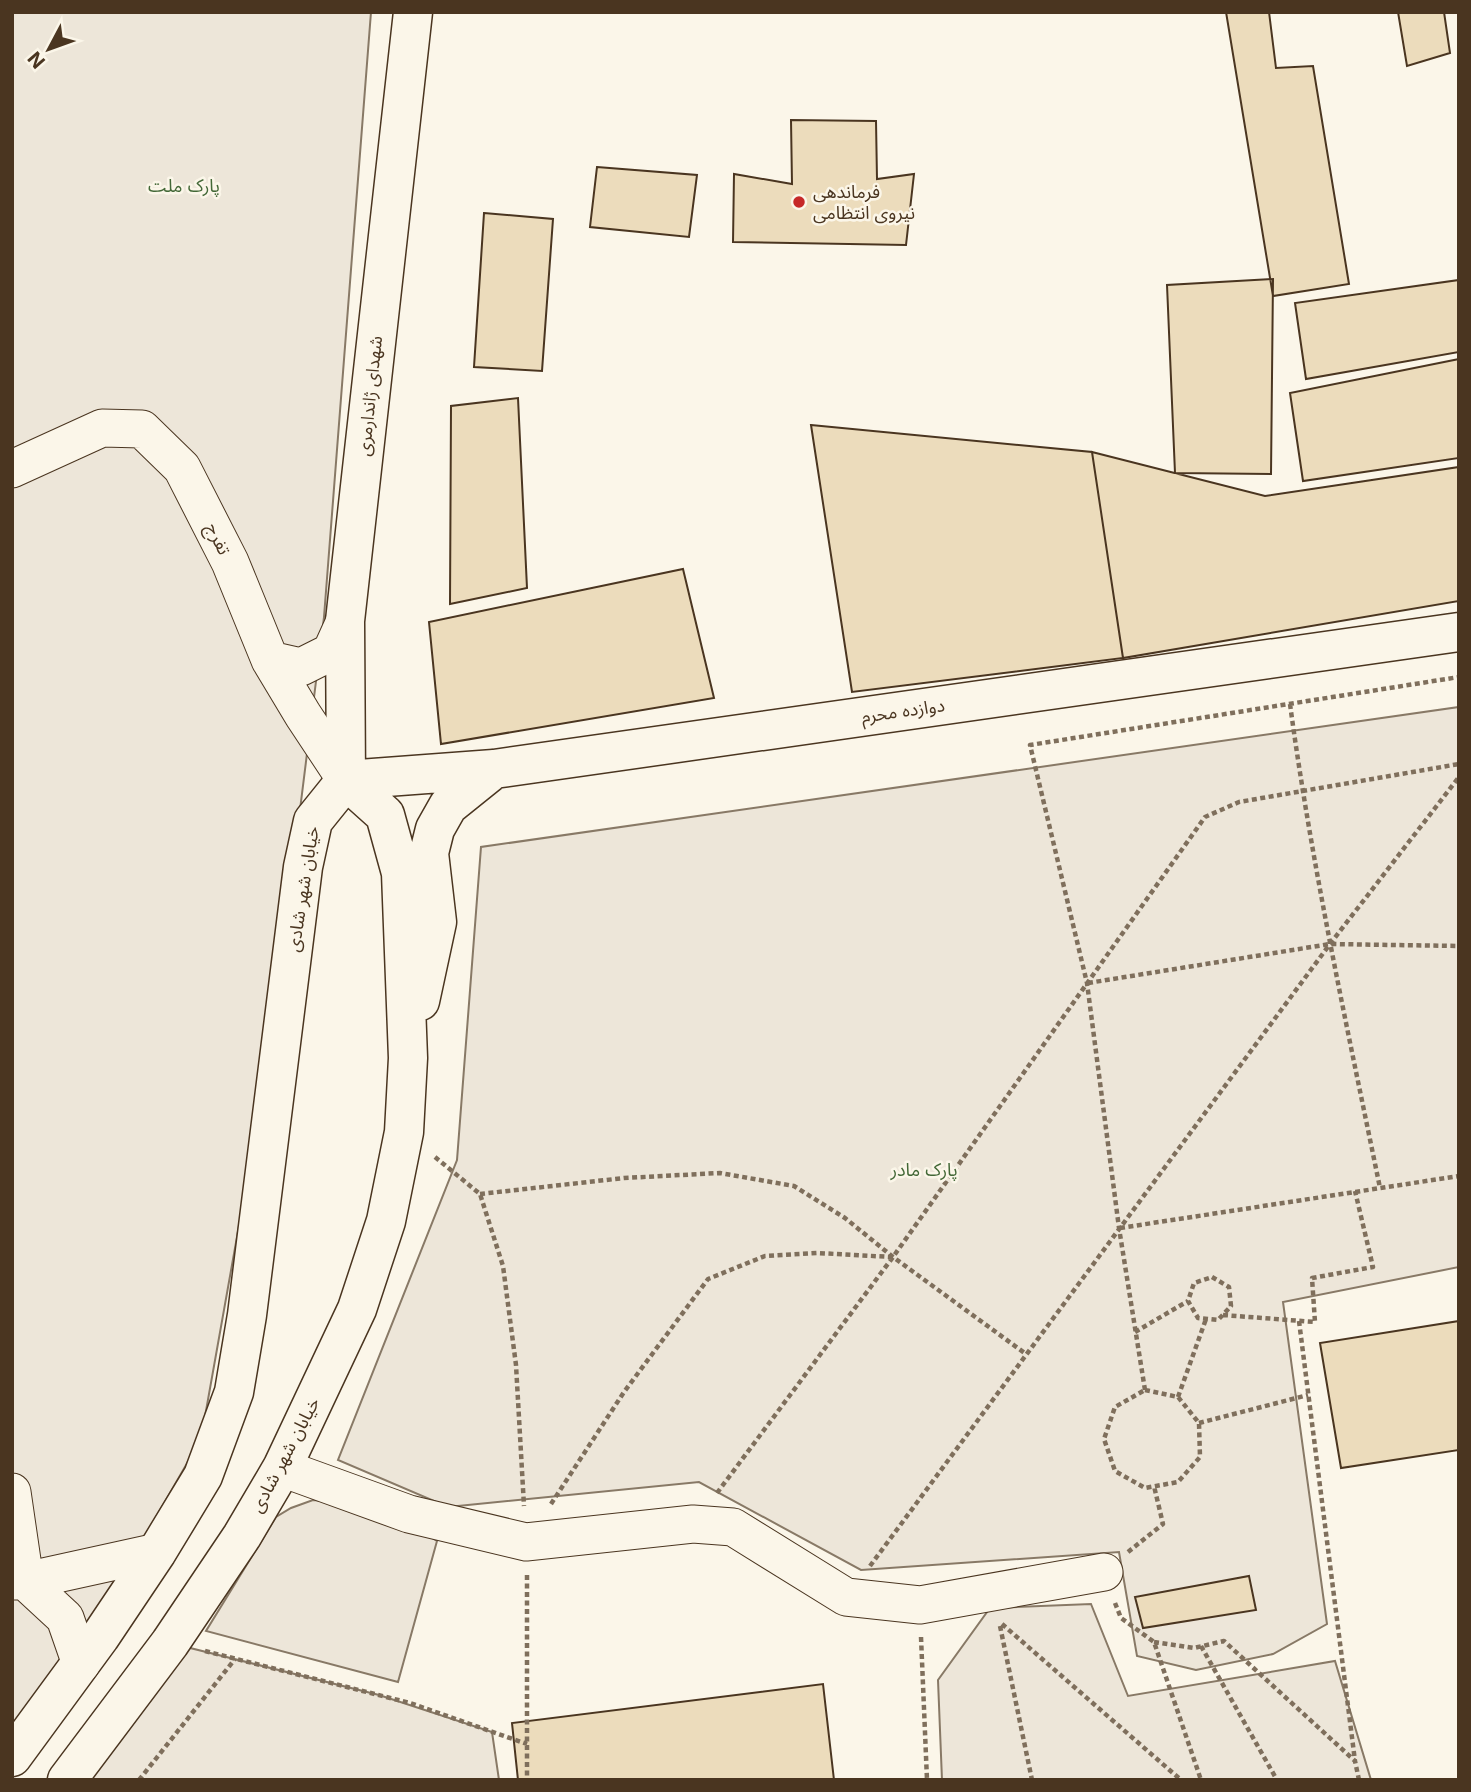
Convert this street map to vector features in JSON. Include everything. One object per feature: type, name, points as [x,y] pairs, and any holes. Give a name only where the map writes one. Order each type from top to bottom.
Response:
[{"type":"main road","name":"شهدای ژاندارمری","points":[[346,780],[345,621],[413,12]]},
{"type":"main road","name":"دوازده محرم","points":[[346,780],[494,769],[1459,632]]},
{"type":"main road","points":[[408,1058],[438,922],[429,853],[435,829],[448,806],[494,769]]},
{"type":"main road","name":"خیابان شهر شادی","points":[[12,1757],[157,1552],[203,1476],[234,1392],[247,1315],[303,867],[313,821],[346,780],[385,815],[401,873],[408,1058],[404,1132],[386,1221],[357,1309],[282,1468],[242,1536],[170,1643],[67,1780]]},
{"type":"main road","points":[[303,867],[312,842],[332,820],[354,813],[371,822],[388,845],[401,873]]},
{"type":"street","name":"تفرج","points":[[12,469],[102,428],[142,429],[182,468],[230,562],[270,660],[346,780]]},
{"type":"street","points":[[270,660],[301,667],[331,652],[345,621]]},
{"type":"street","points":[[282,1468],[409,1514],[526,1542],[693,1524],[733,1528],[846,1597],[920,1605],[1104,1572]]},
{"type":"street","points":[[12,1492],[19,1581],[65,1618],[80,1664]]},
{"type":"street","points":[[19,1581],[157,1552]]},
{"type":"path","points":[[1145,1390],[1119,1228],[1087,983],[1030,745],[1459,677]]},
{"type":"path","points":[[1290,704],[1302,791],[1330,944],[1380,1188]]},
{"type":"path","points":[[693,1524],[893,1257],[1205,817],[1239,802],[1459,764]]},
{"type":"path","points":[[846,1597],[1330,944],[1459,777]]},
{"type":"path","points":[[1087,983],[1330,944],[1459,946]]},
{"type":"path","points":[[404,1132],[480,1194],[503,1266],[516,1365],[526,1542],[527,1780]]},
{"type":"path","points":[[480,1194],[624,1178],[720,1173],[794,1186],[845,1218],[893,1257],[1026,1354]]},
{"type":"path","points":[[1119,1228],[1459,1176]]},
{"type":"path","points":[[1223,1315],[1315,1322],[1312,1278],[1373,1267],[1355,1191]]},
{"type":"path","points":[[526,1542],[624,1392],[708,1279],[765,1256],[817,1253],[893,1257]]},
{"type":"path","points":[[1135,1332],[1188,1301],[1194,1283],[1212,1277],[1229,1287],[1231,1307],[1217,1320],[1198,1318],[1188,1301]]},
{"type":"path","points":[[1178,1396],[1206,1319]]},
{"type":"path","points":[[1299,1321],[1359,1780]]},
{"type":"path","points":[[1145,1390],[1178,1396],[1199,1423],[1200,1457],[1178,1482],[1145,1488],[1115,1471],[1104,1439],[1115,1407],[1145,1390]]},
{"type":"path","points":[[1199,1423],[1308,1395]]},
{"type":"path","points":[[1154,1486],[1163,1524],[1104,1572],[1121,1618],[1154,1642],[1194,1648],[1224,1641],[1355,1761]]},
{"type":"path","points":[[920,1605],[927,1780]]},
{"type":"path","points":[[1032,1780],[999,1621],[1181,1780]]},
{"type":"path","points":[[1154,1642],[1201,1780]]},
{"type":"path","points":[[170,1643],[410,1703],[527,1744]]},
{"type":"path","points":[[1201,1646],[1277,1780]]},
{"type":"path","points":[[139,1780],[235,1659]]},
{"type":"green space","name":"پارک ملت","points":[[12,12],[371,12],[324,617],[293,866],[253,1147],[201,1439],[101,1613],[12,1727]]},
{"type":"green space","name":"پارک مادر","points":[[1459,707],[1459,1267],[1283,1302],[1327,1624],[1273,1654],[1196,1670],[1137,1656],[1119,1552],[861,1570],[699,1482],[448,1507],[338,1460],[457,1160],[481,847]]},
{"type":"green space","points":[[313,1500],[341,1503],[408,1523],[437,1541],[398,1682],[206,1631],[276,1517]]},
{"type":"green space","points":[[1091,1604],[1128,1696],[1335,1661],[1371,1780],[942,1780],[938,1680],[990,1608]]},
{"type":"green space","points":[[170,1643],[379,1695],[492,1732],[499,1780],[72,1780]]},
{"type":"building","points":[[1226,12],[1269,12],[1276,68],[1313,66],[1349,284],[1273,296]]},
{"type":"building","points":[[1398,12],[1444,12],[1450,53],[1407,66]]},
{"type":"building","points":[[791,120],[876,121],[877,179],[914,174],[906,245],[733,242],[734,174],[792,184]]},
{"type":"building","points":[[597,167],[697,175],[689,237],[590,227]]},
{"type":"building","points":[[484,213],[553,219],[542,371],[474,367]]},
{"type":"building","points":[[1273,279],[1271,474],[1175,473],[1167,285]]},
{"type":"building","points":[[1459,280],[1459,352],[1306,379],[1295,303]]},
{"type":"building","points":[[1459,359],[1459,458],[1303,481],[1290,393]]},
{"type":"building","points":[[518,398],[527,588],[450,604],[451,406]]},
{"type":"building","points":[[811,425],[1092,452],[1123,658],[852,692]]},
{"type":"building","points":[[1092,452],[1265,496],[1459,467],[1459,601],[1123,658]]},
{"type":"building","points":[[683,569],[714,698],[441,744],[429,622]]},
{"type":"building","points":[[1459,1321],[1459,1450],[1341,1468],[1320,1343]]},
{"type":"building","points":[[1249,1576],[1256,1610],[1143,1628],[1135,1597]]},
{"type":"building","points":[[823,1684],[834,1780],[518,1780],[512,1723]]},
{"type":"place","name":"فرماندهی نیروی انتظامی","points":[[799,202]]}]
